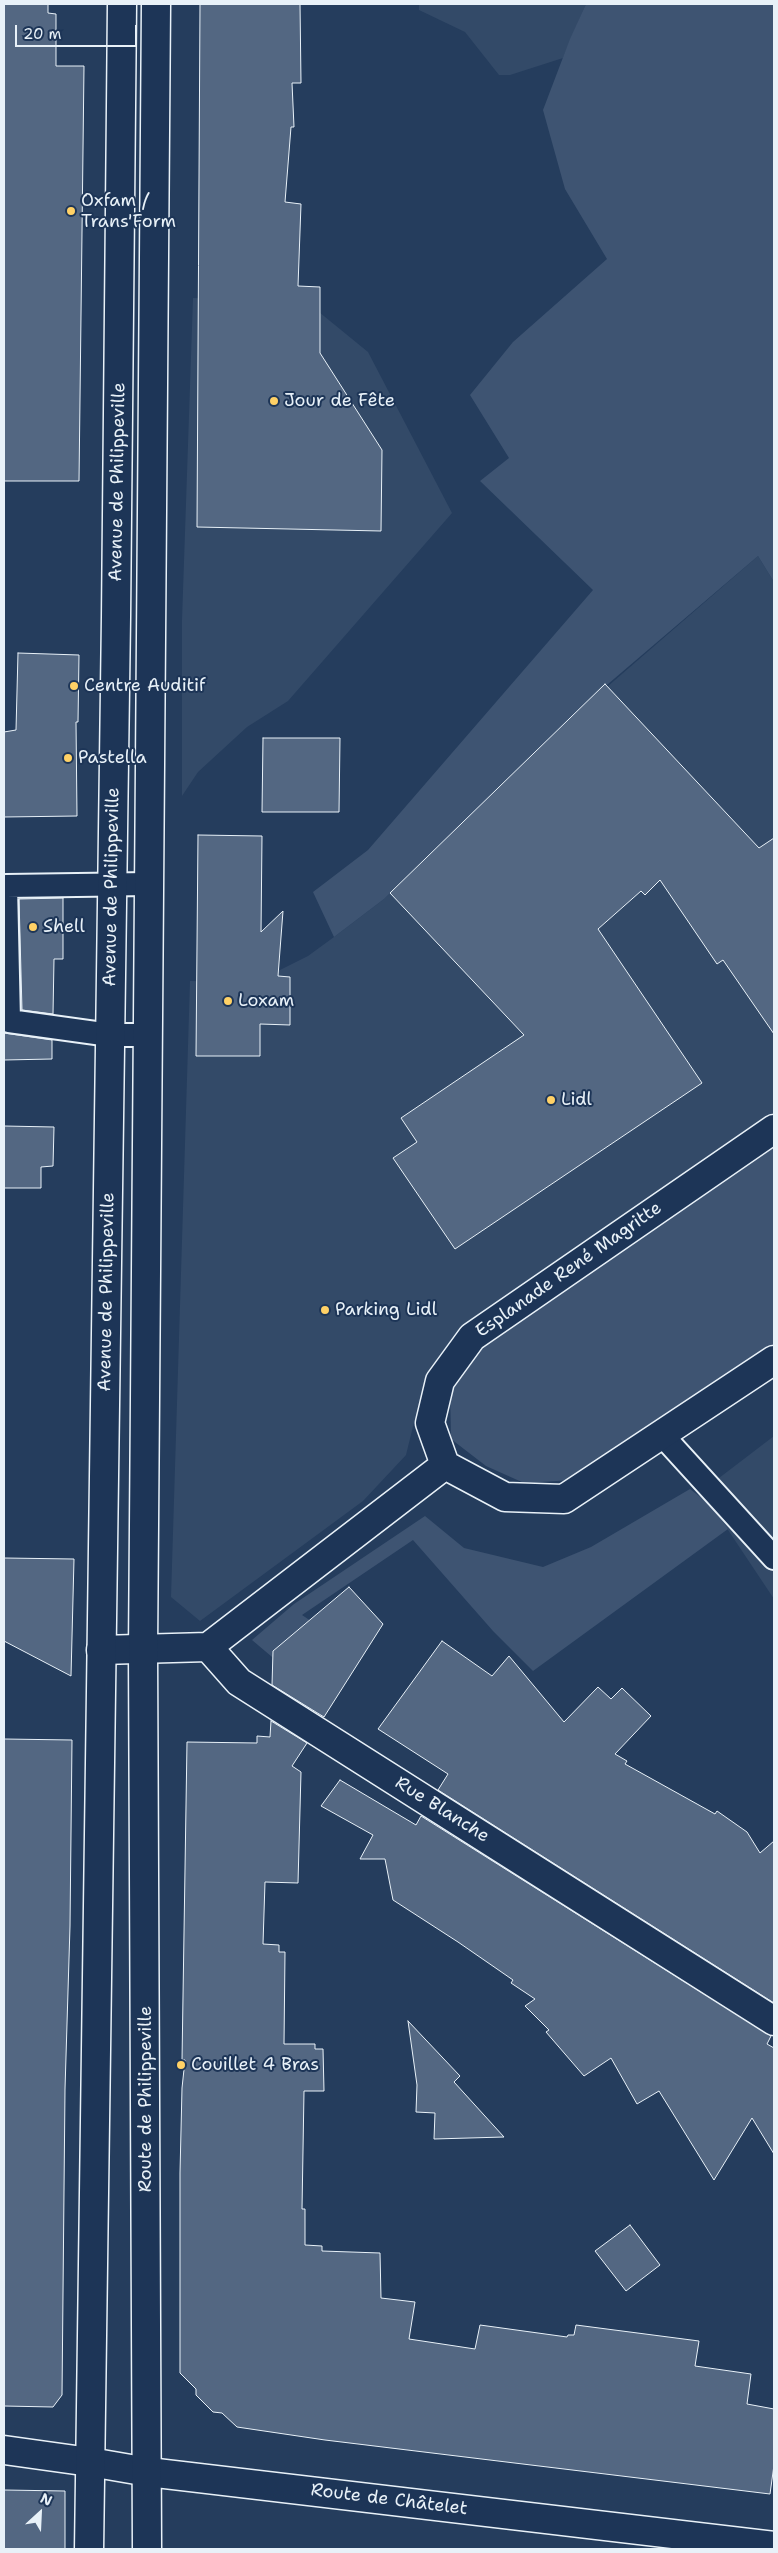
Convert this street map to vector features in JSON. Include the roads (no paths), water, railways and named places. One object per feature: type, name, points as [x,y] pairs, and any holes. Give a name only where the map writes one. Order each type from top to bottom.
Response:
[{"type":"main road","name":"Avenue de Philippeville","points":[[101,1650],[122,4]]},
{"type":"main road","name":"Avenue de Philippeville","points":[[143,1648],[156,4]]},
{"type":"main road","name":"Esplanade René Magritte","points":[[445,1464],[430,1423],[440,1381],[472,1337],[774,1128]]},
{"type":"main road","points":[[90,2549],[101,1650],[208,1647],[445,1464],[505,1496],[564,1499],[774,1360]]},
{"type":"main road","name":"Rue Blanche","points":[[208,1647],[239,1682],[774,2020]]},
{"type":"main road","name":"Route de Philippeville","points":[[143,1648],[147,2549]]},
{"type":"main road","name":"Route de Châtelet","points":[[4,2450],[148,2472],[774,2546]]},
{"type":"lane","points":[[147,1035],[110,1035],[9,1021],[6,886],[148,884]]},
{"type":"lane","points":[[662,1435],[774,1558]]},
{"type":"place","name":"Oxfam / Trans'Form","points":[[71,211]]},
{"type":"place","name":"Jour de Fête","points":[[274,401]]},
{"type":"place","name":"Centre Auditif","points":[[74,686]]},
{"type":"place","name":"Pastella","points":[[68,758]]},
{"type":"place","name":"Shell","points":[[33,927]]},
{"type":"place","name":"Loxam","points":[[228,1001]]},
{"type":"place","name":"Lidl","points":[[551,1100]]},
{"type":"place","name":"Parking Lidl","points":[[325,1310]]},
{"type":"place","name":"Couillet 4 Bras","points":[[181,2065]]}]
